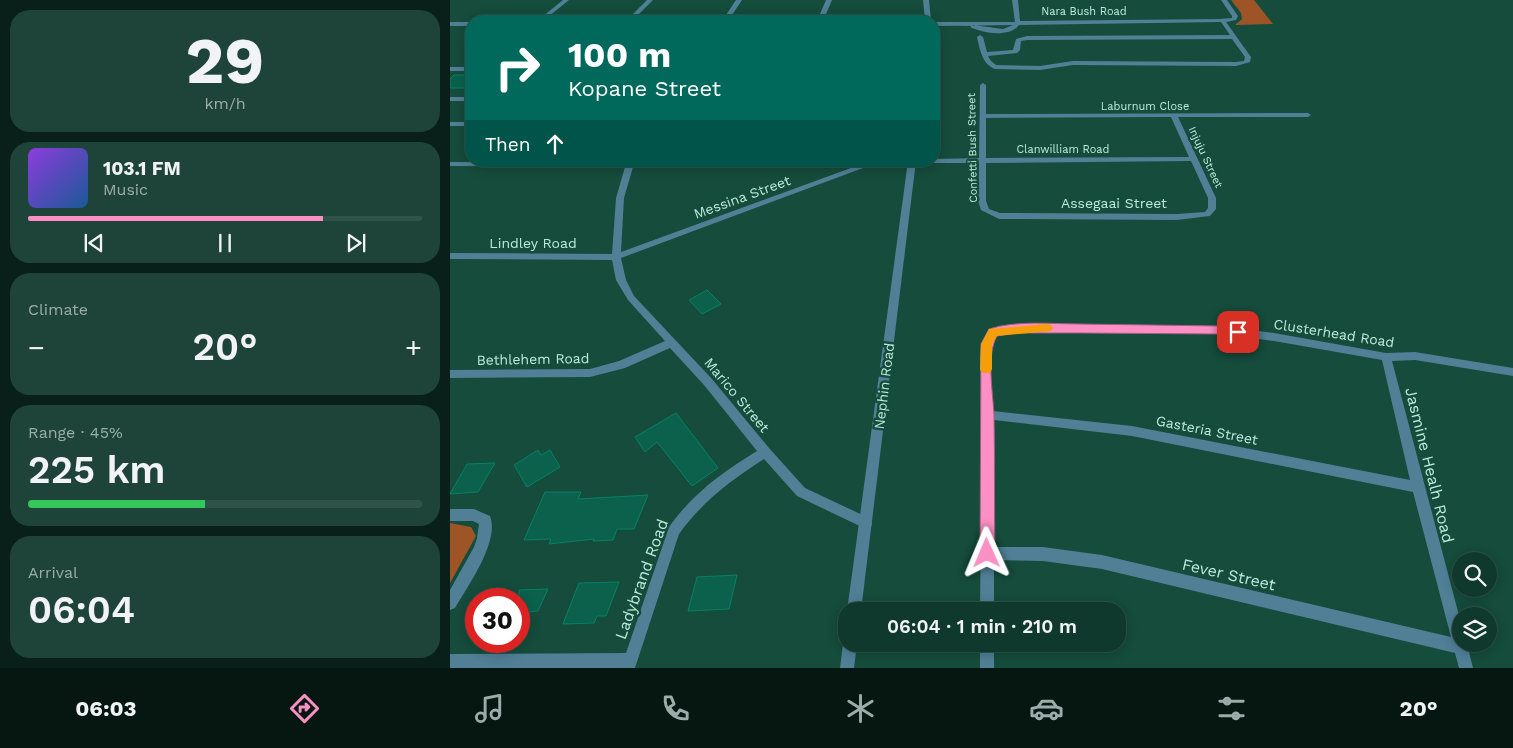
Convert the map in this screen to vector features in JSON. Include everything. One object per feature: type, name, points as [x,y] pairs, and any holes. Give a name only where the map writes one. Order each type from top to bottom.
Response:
[{"type":"street","points":[[547,15],[566,0]]},
{"type":"street","points":[[635,15],[650,0]]},
{"type":"street","points":[[729,15],[740,0]]},
{"type":"street","points":[[823,15],[829,0]]},
{"type":"street","points":[[926,0],[927,15]]},
{"type":"street","points":[[940,24],[963,24],[984,30],[1001,31],[1015,27],[1018,22],[1014,0]]},
{"type":"street","name":"Nara Bush Road","points":[[1018,22],[1223,21],[1234,19],[1235,16],[1224,0]]},
{"type":"street","points":[[1130,21],[1138,37]]},
{"type":"street","points":[[980,37],[990,65],[1002,68],[1040,68],[1073,63],[1247,62],[1248,57],[1223,21]]},
{"type":"street","points":[[450,24],[465,24]]},
{"type":"street","points":[[985,54],[1015,52],[1018,50],[1018,40],[1021,38],[1234,37]]},
{"type":"street","points":[[450,69],[465,68]]},
{"type":"street","name":"Confetti Bush Street","points":[[983,85],[983,206],[995,215],[1014,217]]},
{"type":"street","points":[[450,100],[465,99]]},
{"type":"street","name":"Laburnum Close","points":[[982,116],[1308,115]]},
{"type":"street","name":"Injuju Street","points":[[1174,116],[1212,198],[1212,209]]},
{"type":"street","points":[[450,124],[465,124]]},
{"type":"street","name":"Clanwilliam Road","points":[[940,161],[1193,159]]},
{"type":"street","points":[[450,164],[465,164]]},
{"type":"street","name":"Marico Street","points":[[630,167],[620,198],[616,257],[621,280],[631,298],[708,382],[765,452],[801,492],[866,523]]},
{"type":"street","name":"Messina Street","points":[[616,257],[862,167]]},
{"type":"street","name":"Nephin Road","points":[[855,602],[912,167]]},
{"type":"street","name":"Assegaai Street","points":[[1014,217],[1198,216],[1207,214],[1212,209]]},
{"type":"street","name":"Lindley Road","points":[[450,256],[616,257]]},
{"type":"street","name":"Clusterhead Road","points":[[988,415],[986,358],[989,337],[993,332],[1003,330],[1060,328],[1219,330],[1274,337],[1386,357],[1415,356],[1513,372]]},
{"type":"street","name":"Bethlehem Road","points":[[450,374],[590,373],[621,365],[671,343]]},
{"type":"street","name":"Jasmine Healh Road","points":[[1386,357],[1452,617]]},
{"type":"street","points":[[987,602],[988,415]]},
{"type":"street","name":"Gasteria Street","points":[[988,415],[1132,431],[1418,487]]},
{"type":"street","name":"Ladybrand Road","points":[[629,664],[674,531],[698,499],[721,480],[765,452]]},
{"type":"street","points":[[450,515],[474,515],[485,520],[487,524],[484,540],[450,603]]},
{"type":"street","name":"Fever Street","points":[[987,553],[1043,554],[1102,562],[1452,645]]},
{"type":"street","points":[[847,668],[849,652]]},
{"type":"street","points":[[987,652],[987,668]]},
{"type":"street","name":"Jasmine Healh Road","points":[[1461,652],[1466,668]]},
{"type":"street","points":[[450,661],[629,664]]},
{"type":"shaded area","points":[[1231,0],[1254,0],[1273,24],[1235,25],[1242,19],[1241,13]]},
{"type":"shaded area","points":[[450,523],[471,527],[476,536],[450,583]]},
{"type":"building","points":[[454,75],[465,75],[465,88],[450,88],[450,79]]},
{"type":"building","points":[[707,290],[721,304],[702,314],[689,300]]},
{"type":"building","points":[[676,413],[718,468],[692,486],[657,442],[645,452],[635,437]]},
{"type":"building","points":[[538,450],[541,455],[550,450],[560,467],[527,487],[514,465]]},
{"type":"building","points":[[495,463],[478,492],[450,494],[467,464]]},
{"type":"building","points":[[545,492],[581,492],[578,499],[648,495],[634,529],[617,529],[613,540],[593,541],[594,539],[549,544],[551,539],[524,540]]},
{"type":"building","points":[[737,575],[729,609],[688,611],[697,577]]},
{"type":"building","points":[[619,582],[606,616],[597,616],[594,623],[563,624],[579,583]]},
{"type":"building","points":[[548,589],[538,611],[530,612],[530,590]]},
{"type":"slow traffic","points":[[986,369],[986,344],[993,332],[1047,328]]},
{"type":"route","points":[[987,553],[988,415],[986,344],[993,332],[1015,329],[1080,328],[1219,330],[1238,332]]}]
